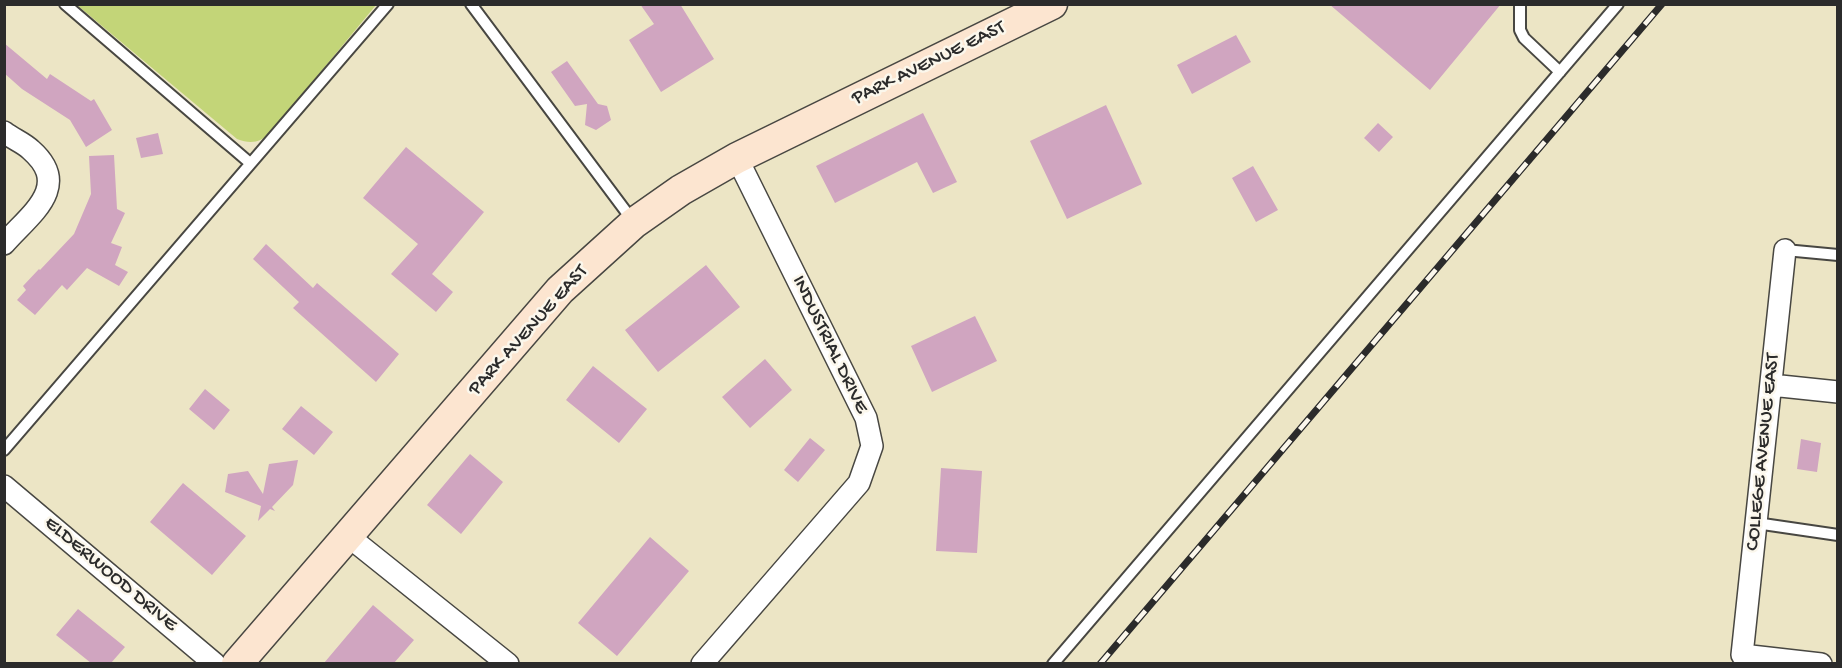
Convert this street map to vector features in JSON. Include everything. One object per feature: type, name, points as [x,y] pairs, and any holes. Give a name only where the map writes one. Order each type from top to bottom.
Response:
[{"type":"street","name":"PARK AVENUE EAST","points":[[237,663],[560,290],[634,223],[681,190],[736,158],[1052,4]]},
{"type":"street","points":[[4,132],[30,148],[41,160],[48,173],[49,187],[44,202],[4,244]]},
{"type":"street","name":"INDUSTRIAL DRIVE","points":[[702,663],[859,483],[872,446],[866,418],[736,158]]},
{"type":"street","name":"COLLEGE AVENUE EAST","points":[[1741,659],[1785,250]]},
{"type":"street","points":[[1771,385],[1838,392]]},
{"type":"street","name":"ELDERWOOD DRIVE","points":[[4,486],[215,663]]},
{"type":"street","points":[[348,536],[508,663]]},
{"type":"street","points":[[1741,659],[1821,663]]},
{"type":"lane","points":[[65,4],[250,163]]},
{"type":"lane","points":[[4,450],[388,4]]},
{"type":"lane","points":[[471,4],[634,223]]},
{"type":"lane","points":[[1520,4],[1520,30],[1524,38],[1560,72]]},
{"type":"lane","points":[[1053,663],[1618,4]]},
{"type":"lane","points":[[1785,250],[1838,255]]},
{"type":"lane","points":[[1756,523],[1838,535]]},
{"type":"green space","points":[[77,5],[376,5],[270,133],[259,141],[246,142],[237,139]]},
{"type":"building","points":[[640,4],[680,4],[714,59],[661,92],[629,40],[654,24]]},
{"type":"building","points":[[1329,4],[1501,4],[1430,90]]},
{"type":"building","points":[[1236,35],[1251,62],[1192,94],[1177,65]]},
{"type":"building","points":[[4,43],[47,79],[50,74],[91,101],[94,99],[112,130],[86,147],[70,120],[22,89],[4,73]]},
{"type":"building","points":[[567,61],[598,104],[607,106],[611,120],[596,130],[585,125],[587,104],[575,106],[551,72]]},
{"type":"building","points":[[1106,105],[1142,184],[1067,219],[1030,141]]},
{"type":"building","points":[[923,113],[957,182],[933,193],[917,162],[835,203],[816,166]]},
{"type":"building","points":[[1378,123],[1393,137],[1379,152],[1364,138]]},
{"type":"building","points":[[158,133],[163,154],[141,158],[136,138]]},
{"type":"building","points":[[406,147],[484,212],[432,274],[453,292],[436,312],[391,274],[418,244],[363,198]]},
{"type":"building","points":[[114,155],[117,209],[125,213],[111,243],[122,247],[115,265],[128,272],[119,286],[87,268],[67,290],[62,285],[35,315],[17,300],[26,290],[23,286],[74,234],[91,194],[89,156]]},
{"type":"building","points":[[1253,166],[1278,210],[1256,222],[1232,178]]},
{"type":"building","points":[[266,244],[313,288],[317,283],[399,354],[376,382],[293,308],[299,302],[253,259]]},
{"type":"building","points":[[706,265],[740,307],[658,372],[625,330]]},
{"type":"building","points":[[975,316],[997,361],[932,392],[911,346]]},
{"type":"building","points":[[765,359],[792,390],[750,428],[722,397]]},
{"type":"building","points":[[593,366],[647,409],[619,443],[566,400]]},
{"type":"building","points":[[205,389],[230,410],[214,430],[189,409]]},
{"type":"building","points":[[301,406],[333,432],[314,455],[282,429]]},
{"type":"building","points":[[810,438],[825,450],[798,482],[784,470]]},
{"type":"building","points":[[1801,439],[1821,443],[1817,472],[1797,469]]},
{"type":"building","points":[[470,454],[503,482],[461,534],[427,505]]},
{"type":"building","points":[[298,460],[293,485],[272,507],[275,511],[270,509],[258,521],[261,506],[225,492],[228,474],[248,471],[263,494],[269,464]]},
{"type":"building","points":[[941,468],[982,471],[977,553],[936,551]]},
{"type":"building","points":[[183,483],[246,536],[212,575],[150,522]]},
{"type":"building","points":[[650,537],[689,571],[617,656],[578,623]]},
{"type":"building","points":[[373,605],[414,640],[394,663],[324,663]]},
{"type":"building","points":[[78,609],[125,647],[111,663],[91,663],[56,635]]},
{"type":"railway","points":[[1100,664],[1662,4]]}]
